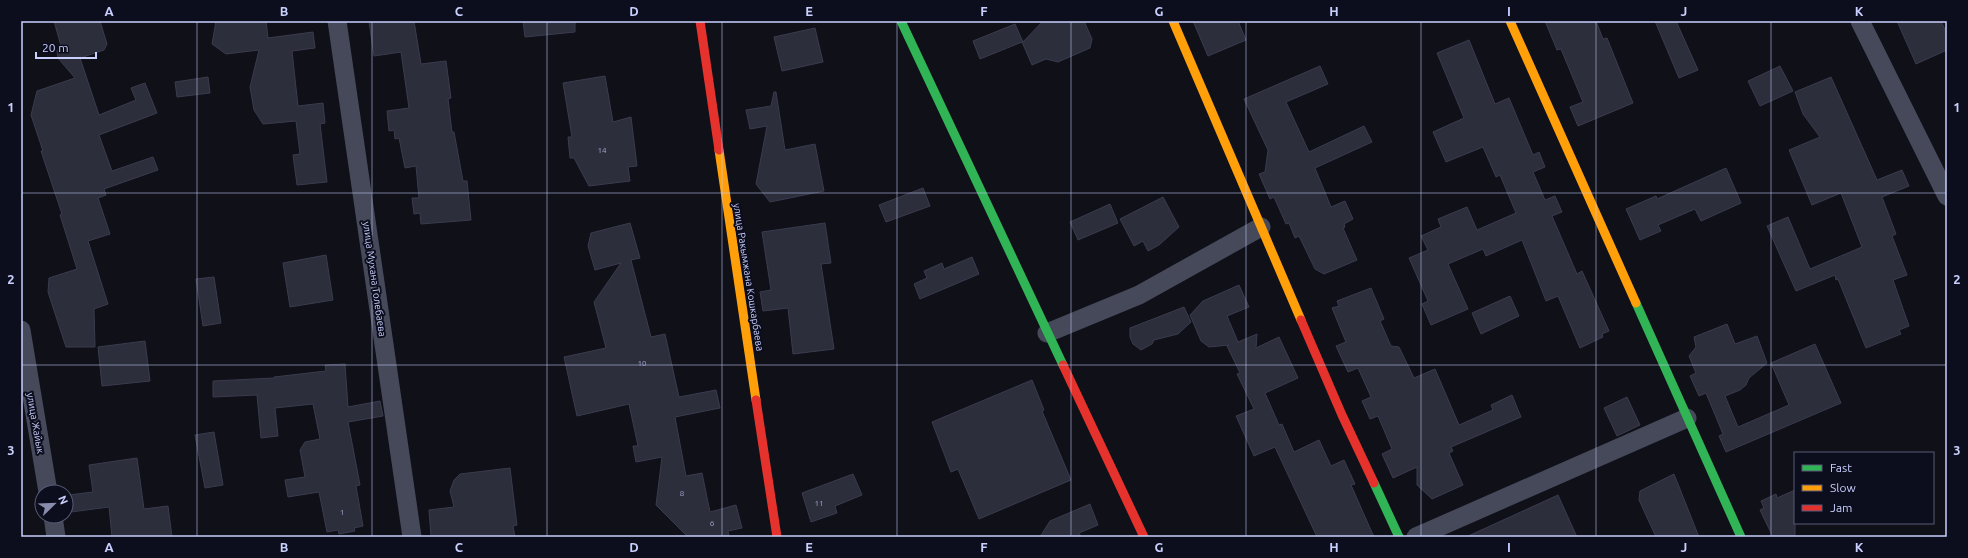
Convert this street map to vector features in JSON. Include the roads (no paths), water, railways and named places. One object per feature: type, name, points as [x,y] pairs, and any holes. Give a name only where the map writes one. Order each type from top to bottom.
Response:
[{"type":"street","name":"улица Мухана Толебаева","points":[[337,21],[412,537]]},
{"type":"street","name":"улица Ракымжана Кошкарбаева","points":[[700,21],[777,537]]},
{"type":"street","points":[[900,21],[1144,537]]},
{"type":"street","points":[[1173,21],[1342,415],[1399,537]]},
{"type":"street","points":[[1510,21],[1741,537]]},
{"type":"street","points":[[1860,21],[1947,196]]},
{"type":"street","points":[[1047,333],[1139,295],[1261,227]]},
{"type":"street","name":"улица Жайык","points":[[21,330],[47,484]]},
{"type":"street","points":[[1416,537],[1687,418]]},
{"type":"street","points":[[54,524],[56,537]]}]
